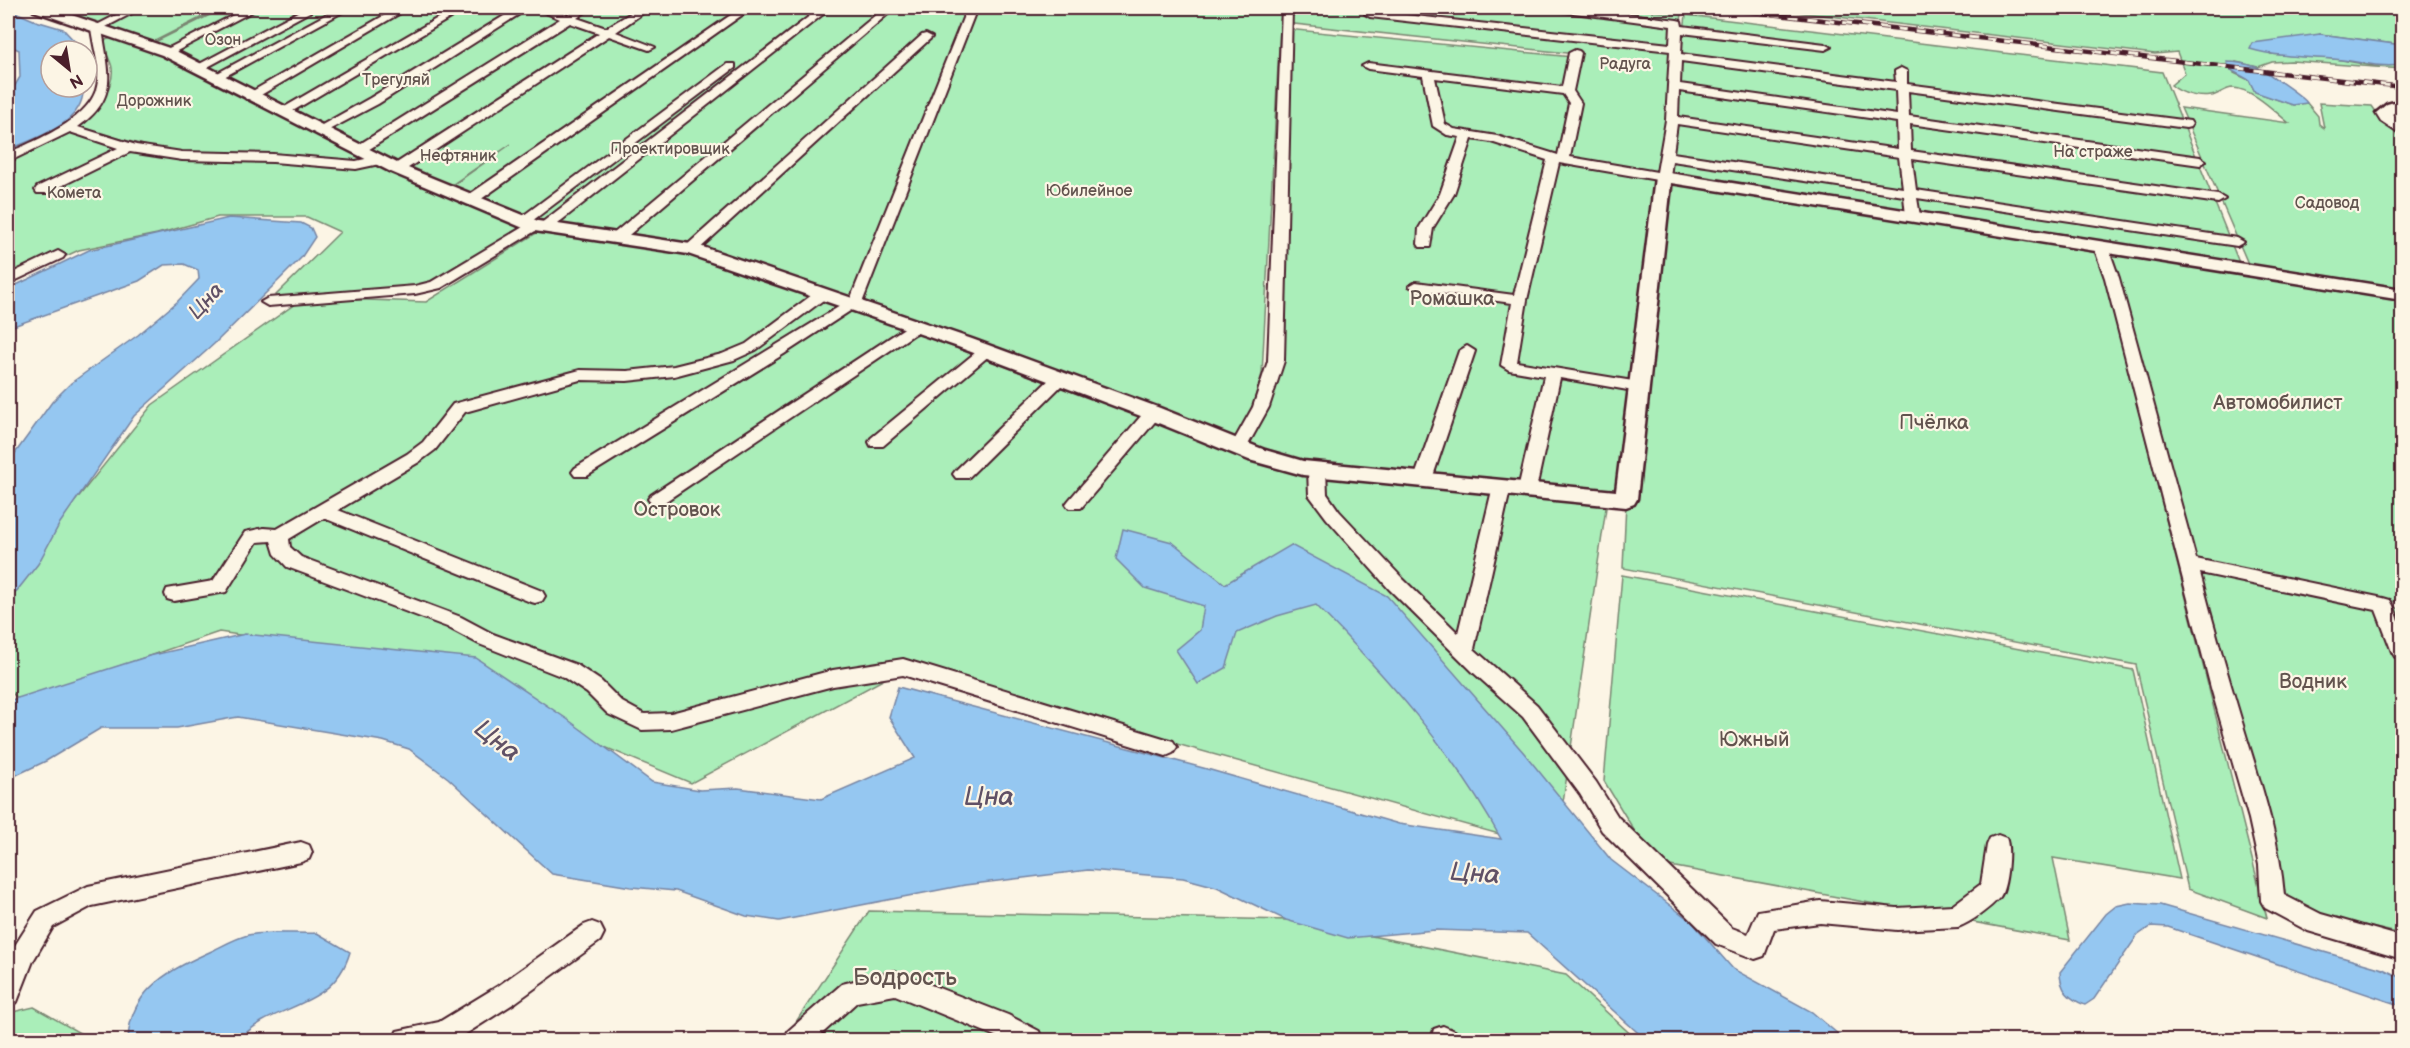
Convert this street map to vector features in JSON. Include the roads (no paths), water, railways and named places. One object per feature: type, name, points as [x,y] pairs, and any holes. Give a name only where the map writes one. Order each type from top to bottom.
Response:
[{"type":"street","points":[[96,28],[137,8]]},
{"type":"street","points":[[167,52],[254,8]]},
{"type":"street","points":[[198,68],[312,8]]},
{"type":"street","points":[[218,76],[345,8]]},
{"type":"street","points":[[250,96],[404,8]]},
{"type":"street","points":[[282,112],[462,8]]},
{"type":"street","points":[[320,130],[374,101],[524,8]]},
{"type":"street","points":[[539,8],[649,47]]},
{"type":"street","points":[[359,150],[586,8]]},
{"type":"street","points":[[397,169],[645,8]]},
{"type":"street","points":[[472,199],[747,8]]},
{"type":"street","points":[[533,225],[810,8]]},
{"type":"street","points":[[268,302],[415,290],[436,285],[533,225],[826,8]]},
{"type":"street","points":[[618,237],[890,8]]},
{"type":"street","points":[[581,472],[852,305],[972,8]]},
{"type":"street","points":[[1238,448],[1261,407],[1275,361],[1287,8]]},
{"type":"street","points":[[49,9],[96,28],[140,40],[167,52],[397,169],[533,225],[692,249],[986,351],[1278,462],[1317,470],[1626,499],[1672,120],[1677,22],[1559,8]]},
{"type":"street","points":[[1370,14],[1676,52],[1900,86],[2186,124]]},
{"type":"street","points":[[8,159],[70,128],[88,113],[105,82],[96,28]]},
{"type":"street","points":[[1677,29],[1826,47]]},
{"type":"street","points":[[692,249],[926,37]]},
{"type":"street","points":[[1575,53],[1567,91],[1575,103],[1520,300],[1509,365],[1639,387]]},
{"type":"street","points":[[1368,66],[1567,91]]},
{"type":"street","points":[[1900,71],[1905,154],[1913,216]]},
{"type":"street","points":[[1428,74],[1439,126],[1451,132],[1493,139],[1558,159],[2403,295]]},
{"type":"street","points":[[1674,87],[2200,161]]},
{"type":"street","points":[[2403,105],[2392,107],[2384,113],[2386,118],[2403,130]]},
{"type":"street","points":[[1672,120],[2218,199]]},
{"type":"street","points":[[70,128],[130,147],[182,156],[273,158],[356,165],[380,160]]},
{"type":"street","points":[[1425,244],[1426,228],[1447,194],[1467,135]]},
{"type":"street","points":[[42,190],[130,147]]},
{"type":"street","points":[[1666,156],[2236,242]]},
{"type":"street","points":[[2101,247],[2112,278],[2190,564],[2221,688],[2260,819],[2270,865],[2273,901],[2316,923],[2403,948]]},
{"type":"street","points":[[8,280],[58,255]]},
{"type":"street","points":[[1416,286],[1520,300]]},
{"type":"street","points":[[174,594],[219,587],[251,537],[264,534],[280,536],[429,446],[459,408],[580,375],[627,376],[675,371],[728,357],[751,347],[821,295]]},
{"type":"street","points":[[657,499],[917,326]]},
{"type":"street","points":[[877,442],[986,351]]},
{"type":"street","points":[[1423,479],[1467,351]]},
{"type":"street","points":[[1527,489],[1553,373]]},
{"type":"street","points":[[962,474],[1060,378]]},
{"type":"street","points":[[1075,504],[1153,413]]},
{"type":"street","points":[[1317,470],[1318,495],[1333,515],[1396,584],[1464,651],[1530,711],[1588,788],[1610,824],[1724,936],[1755,948],[1766,919],[1820,912],[1897,919],[1958,916],[1992,889],[1998,845]]},
{"type":"street","points":[[1464,651],[1502,486]]},
{"type":"street","points":[[323,511],[535,596]]},
{"type":"street","points":[[280,536],[281,549],[294,562],[454,622],[486,639],[570,671],[594,687],[615,708],[642,722],[671,721],[833,678],[903,667],[1166,747]]},
{"type":"street","points":[[2190,564],[2384,605],[2403,652]]},
{"type":"street","points":[[8,994],[23,955],[45,919],[88,896],[301,852]]},
{"type":"street","points":[[406,1041],[446,1037],[592,933]]},
{"type":"street","points":[[797,1041],[851,992],[895,983],[999,1024],[1030,1041]]},
{"type":"water","points":[[8,9],[63,29],[72,39],[39,39],[39,99],[82,99],[76,111],[57,128],[8,150],[8,97],[20,77],[19,50],[8,45]]},
{"type":"water","points":[[2320,34],[2402,45],[2402,65],[2375,65],[2281,55],[2250,49],[2253,43]]},
{"type":"water","points":[[2227,62],[2246,64],[2260,69],[2307,103],[2293,105],[2255,92],[2249,80],[2229,69]]},
{"type":"water","name":"Цна","points":[[229,218],[301,223],[311,228],[315,237],[301,258],[272,287],[214,344],[134,416],[60,523],[38,564],[8,602],[8,463],[52,402],[71,383],[138,335],[177,302],[199,279],[198,270],[184,264],[164,265],[139,281],[8,328],[8,289],[89,250]]},
{"type":"water","name":"Цна","points":[[1123,529],[1172,542],[1225,584],[1291,545],[1387,596],[1524,753],[1611,860],[1692,922],[1733,969],[1812,1012],[1845,1040],[1646,1040],[1527,933],[1435,930],[1348,938],[1286,920],[1217,887],[1183,878],[1088,870],[965,885],[779,921],[746,916],[676,891],[631,887],[552,874],[448,778],[409,749],[383,741],[238,717],[177,728],[101,728],[46,761],[8,779],[8,701],[149,656],[245,634],[476,658],[567,719],[652,782],[700,790],[738,788],[821,799],[915,758],[889,717],[898,687],[1207,769],[1399,824],[1501,839],[1440,745],[1392,687],[1316,605],[1277,616],[1237,633],[1226,668],[1198,684],[1176,650],[1200,630],[1204,606],[1145,588],[1116,559]]},
{"type":"water","points":[[2130,903],[2160,905],[2383,969],[2402,978],[2402,1006],[2168,927],[2151,926],[2137,936],[2094,999],[2085,1005],[2079,1003],[2066,993],[2060,972],[2106,914],[2116,906]]},
{"type":"water","points":[[317,933],[350,952],[342,971],[316,996],[268,1019],[239,1040],[128,1040],[136,1007],[145,994],[169,973],[183,965],[248,935]]},
{"type":"railway","points":[[1718,8],[2402,87]]},
{"type":"park label","name":"Озон","points":[[223,40]]},
{"type":"park label","name":"Радуга","points":[[1625,64]]},
{"type":"park label","name":"Трегуляй","points":[[396,80]]},
{"type":"park label","name":"Дорожник","points":[[154,101]]},
{"type":"park label","name":"Проектировщик","points":[[670,149]]},
{"type":"park label","name":"На страже","points":[[2093,152]]},
{"type":"park label","name":"Нефтяник","points":[[458,156]]},
{"type":"park label","name":"Юбилейное","points":[[1089,191]]},
{"type":"park label","name":"Комета","points":[[74,193]]},
{"type":"park label","name":"Садовод","points":[[2327,203]]},
{"type":"park label","name":"Ромашка","points":[[1452,299]]},
{"type":"park label","name":"Автомобилист","points":[[2278,403]]},
{"type":"park label","name":"Пчёлка","points":[[1934,423]]},
{"type":"park label","name":"Островок","points":[[677,510]]},
{"type":"park label","name":"Водник","points":[[2313,682]]},
{"type":"park label","name":"Южный","points":[[1754,740]]},
{"type":"park label","name":"Бодрость","points":[[905,977]]}]
